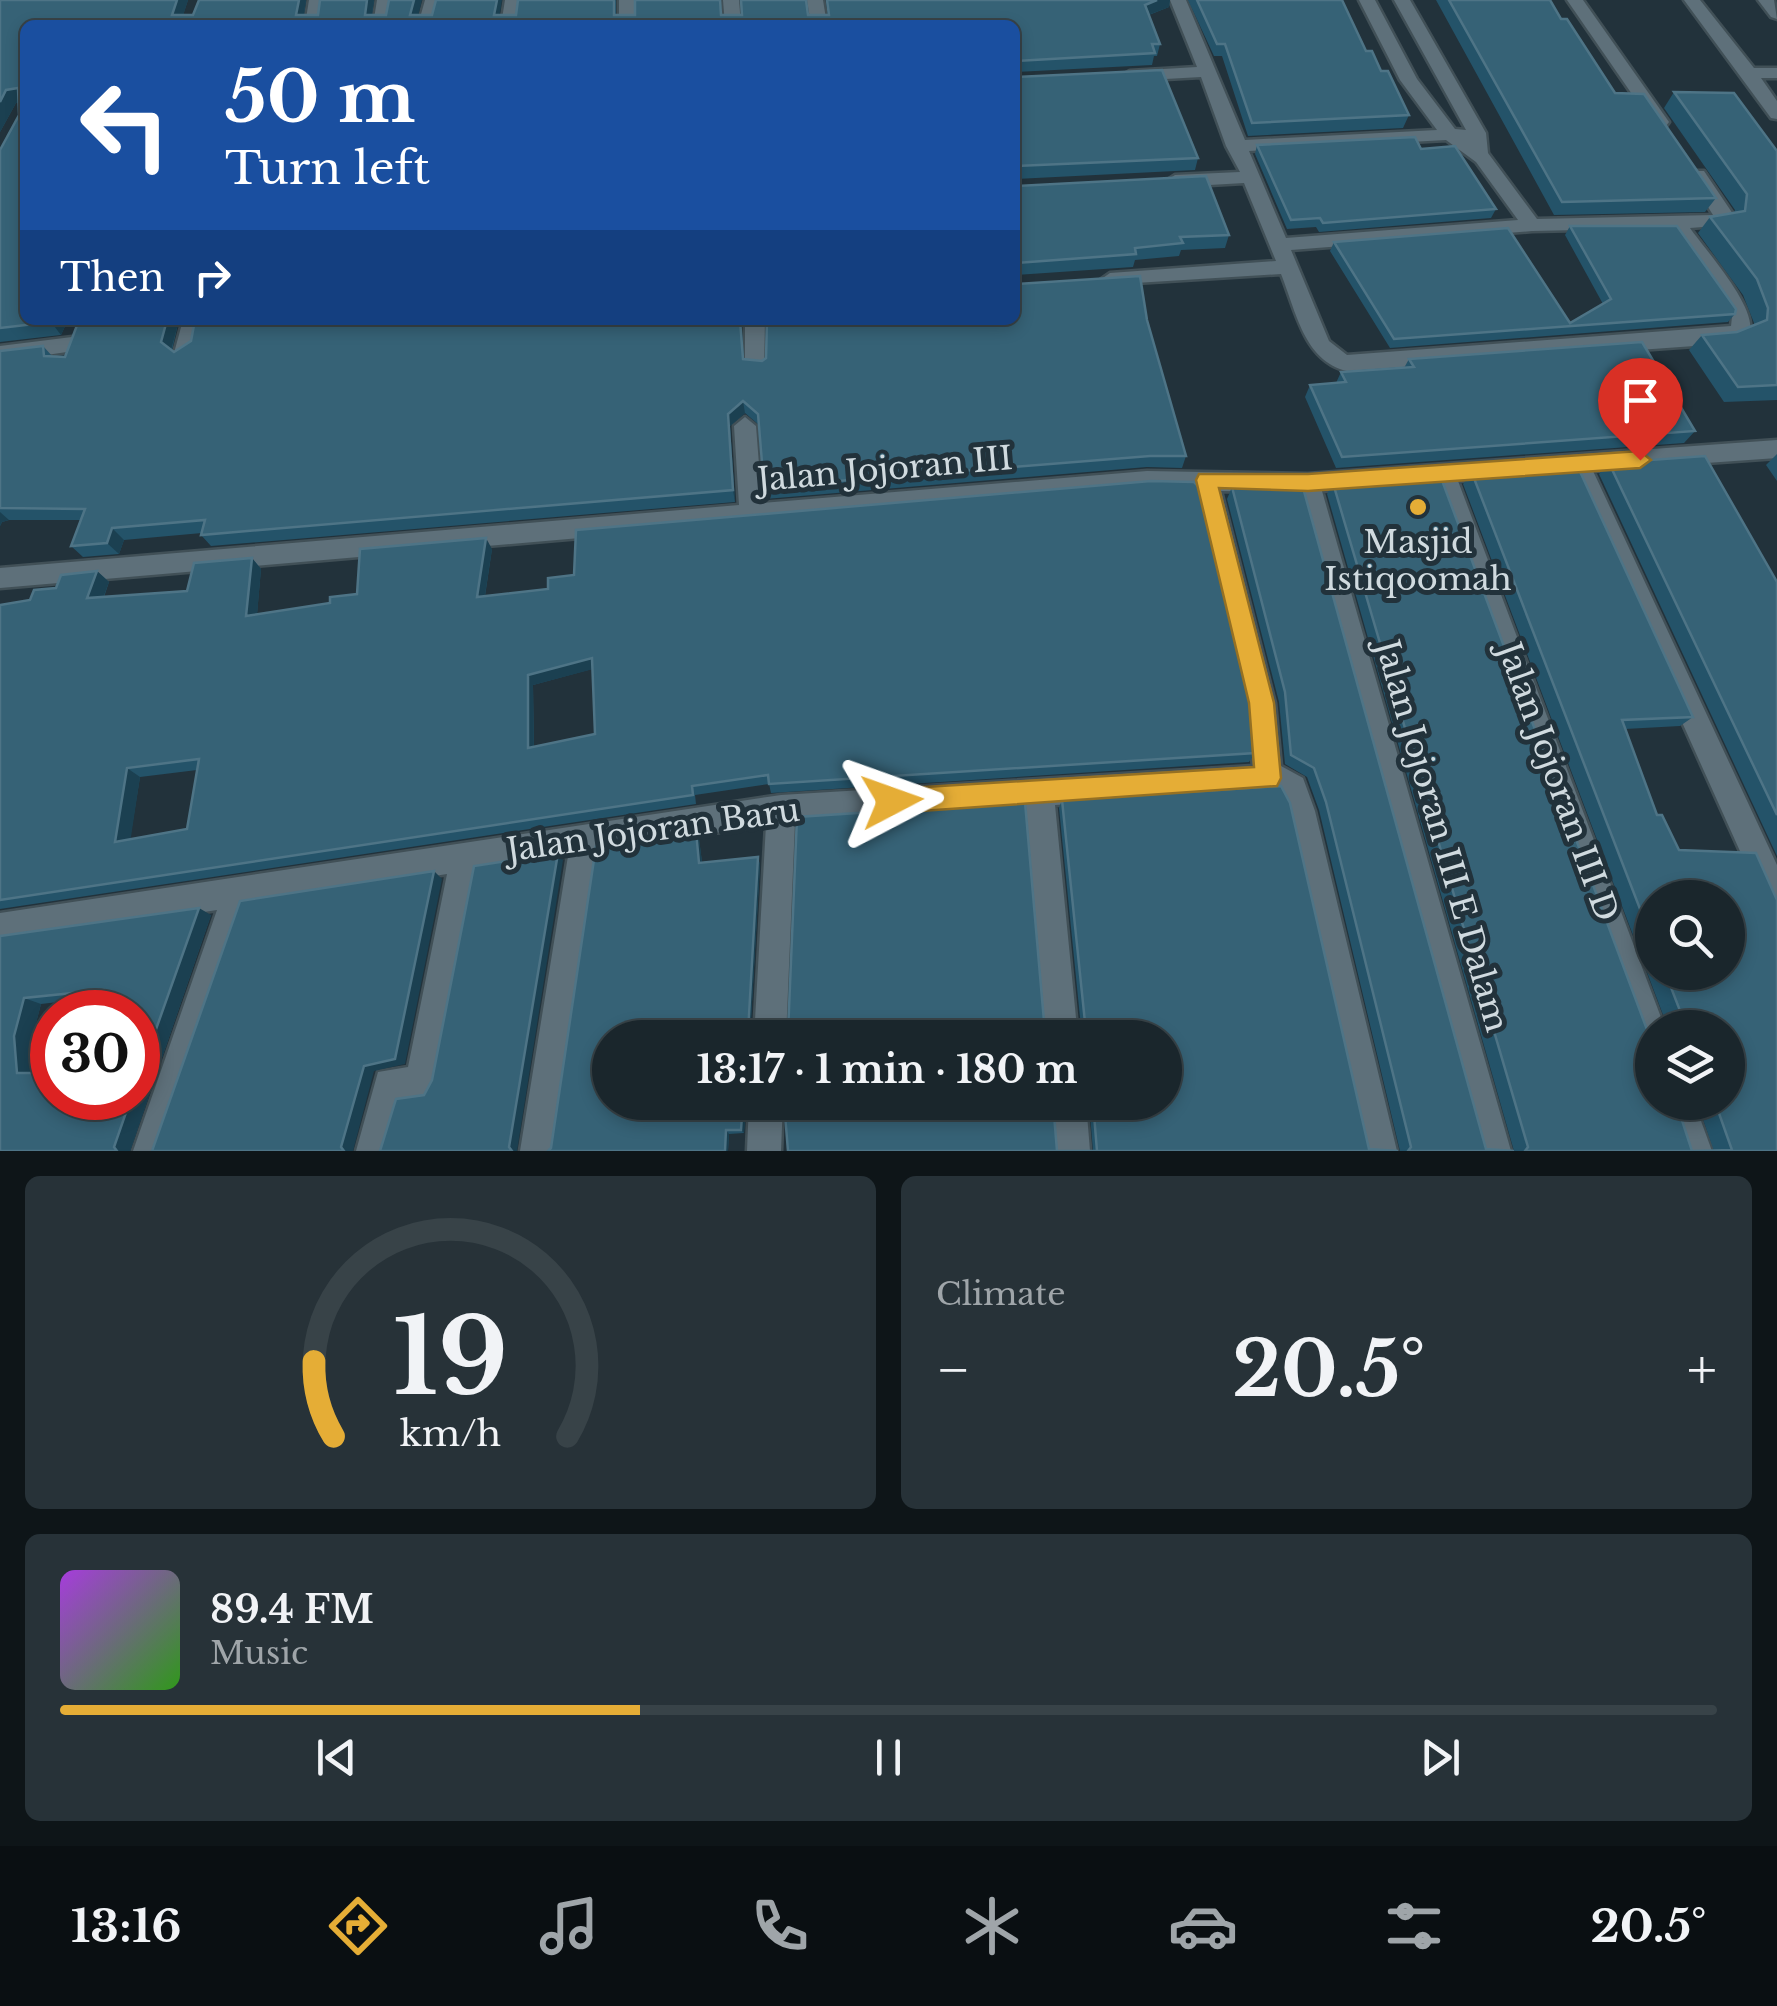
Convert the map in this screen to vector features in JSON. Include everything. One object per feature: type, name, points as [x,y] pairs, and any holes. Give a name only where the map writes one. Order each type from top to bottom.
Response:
[{"type":"street","points":[[1178,0],[1320,344],[1339,362],[1722,336],[1742,330],[1742,316],[1678,224]]},
{"type":"street","points":[[1367,0],[1409,80],[1450,135],[1483,158],[1532,225]]},
{"type":"street","points":[[1402,0],[1477,133],[1483,158]]},
{"type":"street","points":[[1278,245],[1532,225],[1678,224],[1724,218],[1575,0]]},
{"type":"street","points":[[1692,0],[1777,114]]},
{"type":"street","points":[[1766,0],[1777,14]]},
{"type":"street","points":[[1111,77],[1207,72]]},
{"type":"street","points":[[1749,73],[1777,73]]},
{"type":"street","points":[[1236,146],[1477,133]]},
{"type":"street","points":[[1151,182],[1248,177]]},
{"type":"street","points":[[1092,281],[1286,267]]},
{"type":"street","points":[[0,354],[69,353],[79,325]]},
{"type":"street","points":[[185,353],[193,325]]},
{"type":"street","points":[[755,325],[756,364]]},
{"type":"street","points":[[745,426],[751,513]]},
{"type":"street","name":"Jalan Jojoran III","points":[[0,578],[1147,480],[1308,482],[1777,449]]},
{"type":"street","points":[[1703,454],[1720,485]]},
{"type":"street","points":[[1578,464],[1777,898]]},
{"type":"street","name":"Jalan Jojoran III D","points":[[1442,471],[1642,1010]]},
{"type":"street","points":[[1206,480],[1261,703],[1268,778],[1288,782],[1302,811],[1380,1151]]},
{"type":"street","name":"Jalan Jojoran III E Dalam","points":[[1308,482],[1494,1151]]},
{"type":"street","name":"Jalan Jojoran Baru","points":[[0,928],[782,809],[1268,778]]},
{"type":"street","points":[[1039,790],[1060,1020]]},
{"type":"street","points":[[771,1020],[782,809]]},
{"type":"street","points":[[537,1151],[585,840]]},
{"type":"street","points":[[373,1151],[390,1084],[421,1084],[466,858]]},
{"type":"street","points":[[150,1151],[238,893]]},
{"type":"street","points":[[764,1151],[765,1120]]},
{"type":"street","points":[[1070,1120],[1073,1151]]},
{"type":"street","points":[[1684,1120],[1696,1151]]},
{"type":"building","points":[[0,0],[177,0],[172,15],[193,15],[199,0],[299,0],[296,15],[318,15],[320,0],[367,0],[365,15],[386,15],[389,0],[414,0],[410,15],[432,15],[436,0],[497,0],[494,15],[516,15],[518,0],[614,0],[614,15],[635,15],[635,0],[720,0],[721,15],[742,15],[741,0],[806,0],[808,15],[829,15],[827,0],[1157,0],[1145,5],[1160,44],[1152,44],[1155,53],[1020,61],[1020,20],[20,20],[20,325],[26,325],[0,328],[0,150],[19,115],[18,88],[6,90],[0,102]]},
{"type":"building","points":[[1197,0],[1342,0],[1366,51],[1372,51],[1381,71],[1388,71],[1409,115],[1252,123],[1225,44],[1217,44]]},
{"type":"building","points":[[1449,0],[1550,0],[1561,19],[1567,19],[1615,93],[1644,94],[1716,198],[1562,202]]},
{"type":"building","points":[[1162,70],[1198,158],[1020,166],[1020,77]]},
{"type":"building","points":[[1674,92],[1734,93],[1777,151],[1777,385],[1738,387],[1702,335],[1737,332],[1767,320],[1768,308],[1757,279],[1710,217],[1745,211],[1747,194]]},
{"type":"building","points":[[1415,137],[1421,149],[1455,146],[1496,209],[1323,223],[1320,218],[1291,220],[1257,145]]},
{"type":"building","points":[[1206,176],[1229,235],[1180,237],[1183,243],[1135,248],[1136,254],[1020,263],[1020,186]]},
{"type":"building","points":[[1570,226],[1677,226],[1736,309],[1735,314],[1394,339],[1334,242],[1508,228],[1570,323],[1611,299]]},
{"type":"building","points":[[1140,276],[1147,320],[1186,456],[764,487],[758,414],[743,401],[728,414],[733,490],[201,535],[205,520],[112,528],[107,543],[71,546],[85,509],[0,508],[0,351],[43,346],[44,356],[65,357],[77,325],[166,325],[161,342],[174,352],[191,341],[194,325],[740,325],[743,359],[762,361],[766,358],[767,325],[1020,325],[1020,284]]},
{"type":"building","points":[[1642,342],[1695,431],[1342,457],[1310,385],[1346,382],[1341,372],[1414,367],[1409,359]]},
{"type":"building","points":[[1705,456],[1777,582],[1777,815],[1609,463]]},
{"type":"building","points":[[1577,465],[1693,717],[1622,720],[1657,815],[1662,815],[1679,850],[1756,853],[1777,900],[1777,1151],[1693,1151],[1732,1150],[1721,1120],[1745,1120],[1745,1010],[1680,1010],[1672,990],[1745,990],[1745,880],[1635,880],[1635,896],[1472,473]]},
{"type":"building","points":[[1440,475],[1640,1010],[1635,1010],[1635,1120],[1682,1120],[1692,1151],[1525,1151],[1528,1147],[1333,483]]},
{"type":"building","points":[[1151,481],[1194,482],[1201,489],[1249,694],[1255,753],[769,784],[768,775],[692,786],[693,795],[0,900],[0,605],[30,600],[34,590],[56,588],[61,575],[97,571],[87,598],[187,591],[194,563],[252,558],[246,616],[330,603],[330,597],[357,594],[360,549],[486,538],[477,597],[548,589],[548,578],[574,575],[576,530]],"holes":[[[592,658],[595,734],[528,748],[528,675]],[[199,759],[187,829],[115,842],[127,768]]]},
{"type":"building","points":[[1302,484],[1486,1149],[1514,1151],[1408,1151],[1411,1147],[1326,802],[1314,768],[1291,755],[1285,692],[1232,487]]},
{"type":"building","points":[[1281,786],[1290,803],[1369,1149],[1398,1151],[1097,1151],[1094,1120],[1182,1120],[1182,1020],[1085,1020],[1062,800]]},
{"type":"building","points":[[1025,802],[1044,1020],[789,1020],[797,817]]},
{"type":"building","points":[[696,831],[699,863],[758,857],[749,1020],[592,1020],[592,1120],[742,1120],[741,1130],[726,1130],[725,1151],[548,1151],[596,846]]},
{"type":"building","points":[[558,853],[509,1147],[512,1151],[380,1151],[396,1099],[424,1095],[432,1080],[474,866]]},
{"type":"building","points":[[434,871],[395,1059],[364,1066],[341,1147],[344,1151],[152,1151],[240,901]]},
{"type":"building","points":[[199,908],[160,1018],[160,990],[30,990],[30,997],[24,998],[14,1036],[17,1073],[30,1073],[30,1120],[123,1120],[114,1147],[117,1151],[0,1151],[0,936]]},
{"type":"building","points":[[785,1120],[1054,1120],[1057,1151],[788,1151]]},
{"type":"place","name":"Masjid Istiqoomah","points":[[1418,507]]},
{"type":"route","points":[[892,801],[1268,778],[1261,703],[1206,480],[1308,482],[1640,460]]}]
